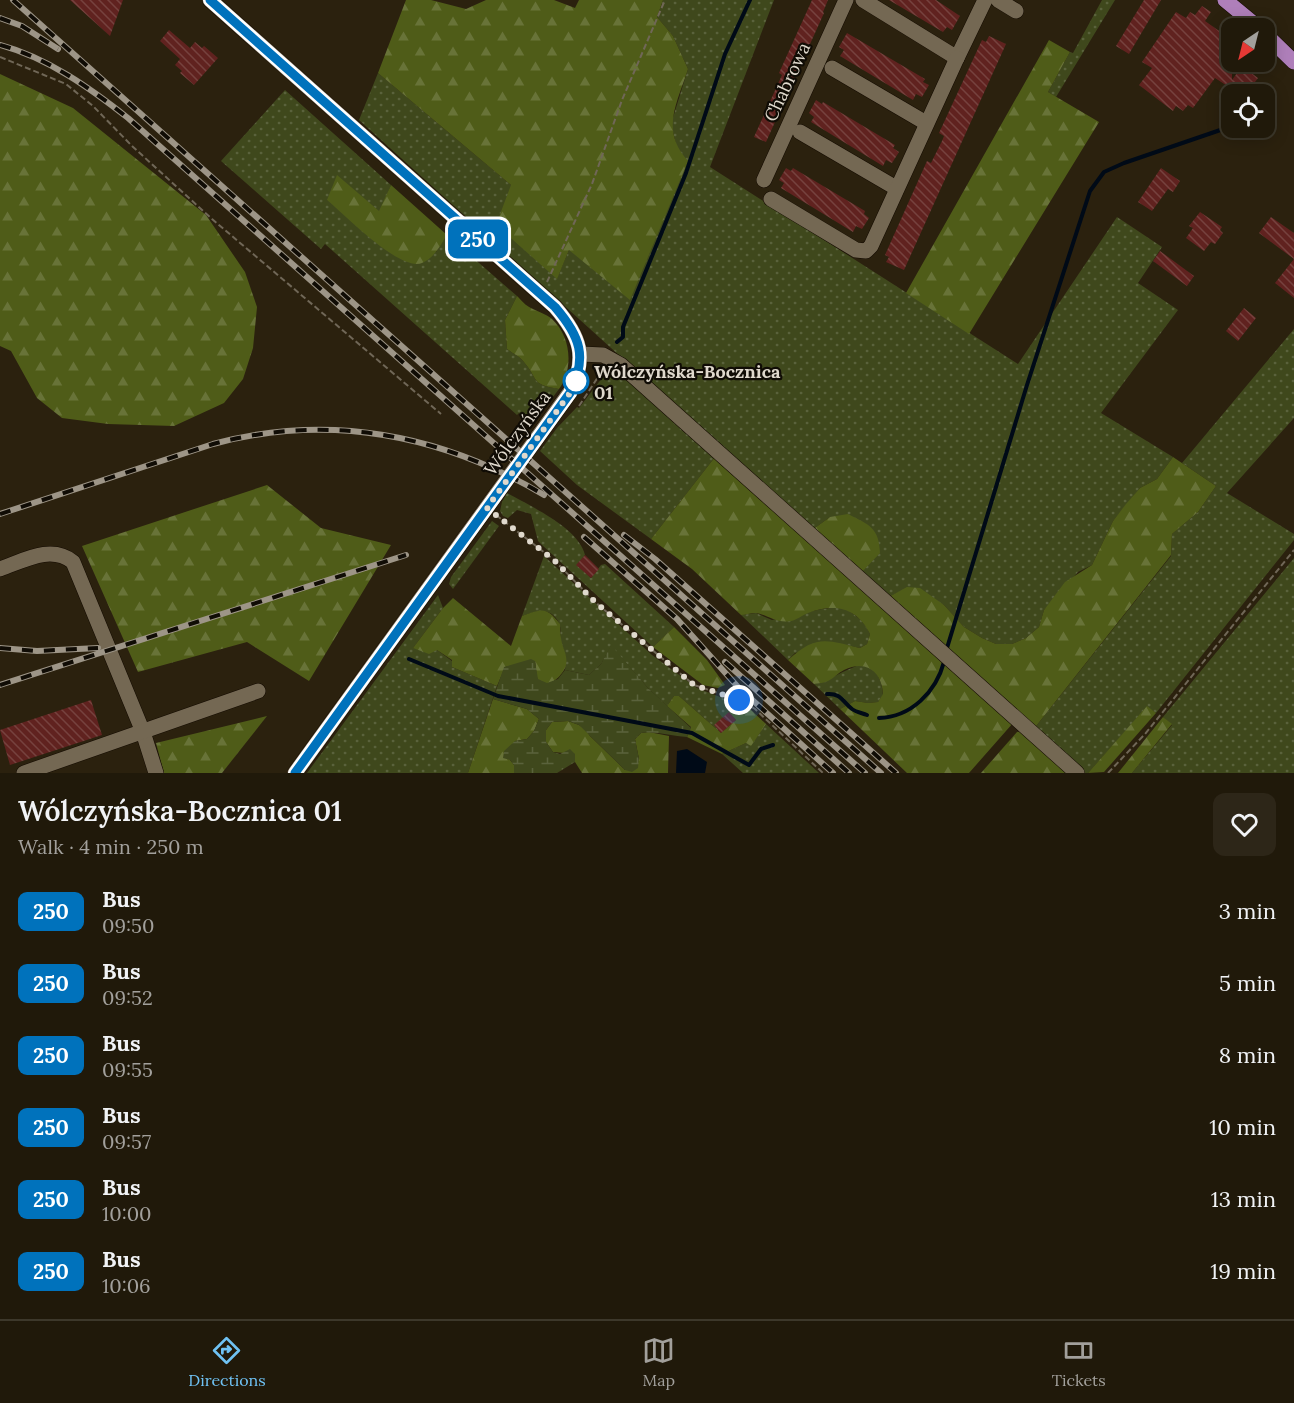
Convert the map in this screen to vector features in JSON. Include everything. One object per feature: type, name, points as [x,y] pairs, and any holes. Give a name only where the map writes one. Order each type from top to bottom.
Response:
[{"type":"main road","points":[[1225,0],[1247,18]]},
{"type":"main road","points":[[1275,44],[1294,62]]},
{"type":"street","points":[[210,0],[544,297],[568,322],[577,339],[580,354],[603,355],[621,365],[1077,773]]},
{"type":"street","name":"Chabrowa","points":[[764,180],[846,0]]},
{"type":"street","points":[[863,0],[957,58]]},
{"type":"street","points":[[771,199],[861,252],[866,251],[871,246],[926,123],[985,0]]},
{"type":"street","points":[[998,0],[1016,11]]},
{"type":"street","points":[[832,68],[926,123]]},
{"type":"street","points":[[800,132],[896,188]]},
{"type":"street","name":"Wólczyńska","points":[[295,773],[570,393],[577,378],[580,354]]},
{"type":"street","points":[[0,569],[52,553],[65,556],[72,562],[143,732],[156,773]]},
{"type":"street","points":[[24,773],[258,691]]},
{"type":"path","points":[[544,297],[545,286],[592,184],[622,100],[665,0]]},
{"type":"path","points":[[0,57],[66,84],[93,106],[132,146],[212,219],[441,414]]},
{"type":"path","points":[[579,406],[596,383]]},
{"type":"path","points":[[487,508],[554,560],[595,602],[694,685],[739,700],[755,709],[823,773]]},
{"type":"path","points":[[1108,773],[1145,734],[1294,550]]},
{"type":"green space","points":[[406,0],[431,0],[466,9],[486,0],[554,0],[575,8],[579,0],[663,0],[657,17],[673,36],[688,69],[673,116],[673,127],[680,150],[688,161],[630,300],[569,250],[557,279],[496,225],[511,185],[378,73]]},
{"type":"green space","points":[[663,0],[774,0],[710,167],[1018,364],[1117,217],[1162,247],[1138,283],[1178,310],[1101,413],[1173,457],[1157,479],[1140,488],[1113,521],[1092,565],[1078,572],[1044,610],[1039,627],[1026,638],[1012,644],[996,644],[964,627],[944,605],[907,588],[887,598],[860,574],[830,517],[812,530],[359,120],[378,73],[511,185],[557,278],[569,250],[677,148],[671,124],[688,69],[673,36],[657,17]]},
{"type":"green space","points":[[1102,0],[1115,0],[1056,97],[1048,92],[1070,52],[1073,53]]},
{"type":"green space","points":[[1049,40],[1070,52],[1048,92],[1099,122],[969,334],[906,293]]},
{"type":"green space","points":[[0,74],[73,108],[206,215],[245,272],[257,307],[253,348],[243,379],[224,403],[174,426],[108,424],[62,418],[37,398],[11,351],[0,346]]},
{"type":"green space","points":[[285,90],[391,185],[380,212],[327,200],[436,252],[447,235],[517,296],[505,320],[507,349],[521,359],[539,383],[559,389],[544,409],[538,403],[526,420],[519,413],[517,415],[325,244],[321,249],[221,161]]},
{"type":"green space","points":[[337,175],[379,211],[391,185],[447,235],[437,251],[422,263],[412,263],[387,251],[327,200]]},
{"type":"green space","points":[[517,296],[529,307],[552,319],[563,334],[567,343],[568,363],[564,381],[559,389],[539,383],[521,359],[507,349],[505,320]]},
{"type":"green space","points":[[1294,329],[1294,418],[1227,493],[1294,534],[1294,540],[1156,713],[1147,707],[1088,773],[1084,773],[1033,730],[1171,556],[1172,534],[1198,512],[1216,486],[1182,463]]},
{"type":"green space","points":[[612,365],[715,457],[651,539],[577,485],[540,451],[557,428],[577,407],[579,408]]},
{"type":"green space","points":[[715,457],[1013,723],[969,773],[907,773],[840,709],[855,701],[878,702],[883,694],[882,686],[880,679],[871,670],[866,667],[852,667],[828,681],[814,684],[788,660],[806,646],[822,641],[860,648],[867,644],[870,634],[865,625],[852,613],[827,608],[786,622],[755,613],[741,615],[692,569],[651,539]]},
{"type":"green space","points":[[1173,457],[1216,486],[1198,512],[1172,534],[1171,555],[1033,730],[887,598],[907,587],[920,588],[944,605],[964,627],[982,638],[996,644],[1012,644],[1026,638],[1039,627],[1044,610],[1065,582],[1092,565],[1113,521],[1126,504],[1140,488],[1157,479]]},
{"type":"green space","points":[[267,485],[321,528],[391,545],[309,681],[247,642],[138,672],[82,546]]},
{"type":"green space","points":[[507,493],[540,511],[574,536],[585,555],[577,565],[591,578],[601,565],[605,564],[674,627],[653,647],[538,541],[531,514],[517,510],[508,518],[503,516],[500,511]]},
{"type":"green space","points":[[848,514],[872,528],[878,537],[880,553],[860,574],[812,530],[830,517]]},
{"type":"green space","points":[[492,521],[499,526],[453,589],[449,584],[451,577]]},
{"type":"green space","points":[[544,556],[652,655],[697,688],[738,704],[729,712],[736,720],[721,733],[679,696],[674,696],[667,706],[611,646],[601,664],[589,675],[565,670],[565,653],[556,618],[543,611],[522,616]]},
{"type":"green space","points":[[1294,558],[1294,773],[1132,773],[1172,725],[1163,717]]},
{"type":"green space","points":[[438,595],[443,608],[413,648],[437,650],[452,661],[452,667],[497,686],[468,773],[307,773]]},
{"type":"green space","points":[[453,598],[511,646],[522,616],[539,611],[551,614],[560,624],[562,645],[566,654],[565,669],[554,681],[545,684],[537,678],[535,661],[505,667],[497,686],[452,667],[452,660],[437,650],[429,654],[413,648]]},
{"type":"green space","points":[[841,607],[855,615],[865,625],[870,634],[867,644],[860,648],[846,645],[795,653],[788,660],[741,615],[756,613],[772,620]]},
{"type":"green space","points":[[674,627],[707,660],[725,685],[718,688],[703,685],[653,647]]},
{"type":"green space","points":[[611,645],[648,688],[691,728],[687,737],[641,733],[635,739],[639,759],[638,768],[632,772],[625,770],[579,725],[568,721],[552,722],[546,730],[546,742],[553,752],[560,754],[570,749],[575,754],[575,762],[557,773],[514,773],[514,765],[510,760],[503,758],[504,751],[515,741],[527,739],[534,731],[539,719],[527,709],[493,699],[504,667],[531,659],[535,661],[538,679],[547,683],[558,679],[565,670],[589,675],[601,664]]},
{"type":"green space","points":[[859,665],[870,668],[877,674],[883,695],[878,702],[855,701],[840,709],[814,684],[826,680]]},
{"type":"green space","points":[[674,696],[679,696],[721,733],[736,720],[729,712],[738,704],[751,710],[766,724],[751,746],[746,743],[722,754],[687,737],[691,727],[667,706]]},
{"type":"green space","points":[[493,699],[527,709],[539,719],[534,731],[527,739],[515,741],[510,760],[514,765],[514,773],[468,773]]},
{"type":"green space","points":[[1147,706],[1156,713],[1104,772],[1088,773]]},
{"type":"green space","points":[[267,716],[222,773],[164,773],[156,743]]},
{"type":"green space","points":[[1163,717],[1172,724],[1132,773],[1118,773]]},
{"type":"green space","points":[[568,721],[585,729],[625,770],[639,759],[635,739],[641,733],[649,732],[669,736],[668,773],[582,773],[575,762],[575,754],[553,752],[546,742],[546,730],[552,722]]},
{"type":"green space","points":[[766,724],[819,773],[743,773],[722,754],[746,743],[751,745]]},
{"type":"green space","points":[[1022,731],[1069,773],[981,773],[1017,732]]},
{"type":"shaded area","points":[[687,749],[707,762],[705,773],[676,773],[677,751]]},
{"type":"building","points":[[70,0],[123,0],[110,36]]},
{"type":"building","points":[[812,0],[828,0],[766,142],[754,137],[782,75],[779,73]]},
{"type":"building","points":[[889,0],[936,0],[960,16],[952,30],[947,27],[943,32]]},
{"type":"building","points":[[1144,0],[1161,0],[1129,54],[1116,46]]},
{"type":"building","points":[[1202,6],[1211,12],[1205,21],[1221,32],[1221,72],[1232,72],[1232,80],[1238,72],[1250,72],[1258,78],[1254,84],[1224,84],[1215,78],[1193,108],[1188,105],[1183,111],[1176,106],[1173,111],[1139,85],[1152,68],[1142,62],[1176,12],[1186,18],[1190,12],[1195,15]]},
{"type":"building","points":[[169,30],[190,48],[195,42],[202,48],[204,46],[218,58],[194,85],[180,73],[182,71],[175,65],[180,59],[160,41]]},
{"type":"building","points":[[847,33],[925,79],[923,82],[929,85],[922,97],[916,94],[913,100],[840,56],[844,50],[839,47]]},
{"type":"building","points":[[989,36],[1006,44],[904,270],[886,262],[889,257],[885,255],[927,161],[931,163],[942,141],[944,136],[939,133],[982,40],[986,42]]},
{"type":"building","points":[[816,100],[895,145],[893,148],[899,152],[892,163],[886,160],[883,166],[811,122],[814,117],[809,113]]},
{"type":"building","points":[[786,168],[791,171],[793,168],[865,211],[864,214],[869,218],[862,229],[856,226],[853,232],[781,188],[784,183],[779,180]]},
{"type":"building","points":[[1161,168],[1180,181],[1173,192],[1168,189],[1152,211],[1138,202]]},
{"type":"building","points":[[1200,212],[1222,227],[1220,230],[1223,233],[1215,244],[1211,242],[1204,251],[1186,238],[1193,228],[1189,226]]},
{"type":"building","points":[[1271,217],[1294,233],[1294,259],[1259,233]]},
{"type":"building","points":[[1160,251],[1194,276],[1187,286],[1153,261]]},
{"type":"building","points":[[1294,259],[1294,298],[1275,283]]},
{"type":"building","points":[[1244,308],[1256,318],[1238,341],[1226,331]]},
{"type":"building","points":[[585,555],[599,569],[591,578],[576,565]]},
{"type":"building","points":[[91,700],[102,735],[10,765],[0,730]]},
{"type":"building","points":[[729,712],[736,720],[721,733],[714,725]]},
{"type":"waterway","points":[[617,342],[623,337],[623,327],[686,173],[725,54],[750,0]]},
{"type":"waterway","points":[[947,648],[1027,385],[1090,191],[1104,172],[1221,130]]},
{"type":"waterway","points":[[409,659],[498,696],[692,733],[749,765],[761,749],[773,745]]},
{"type":"waterway","points":[[879,718],[891,717],[912,708],[935,683],[944,662]]},
{"type":"waterway","points":[[827,694],[838,696],[852,709],[867,715]]},
{"type":"railway","points":[[13,0],[881,773]]},
{"type":"railway","points":[[0,18],[22,26],[58,49]]},
{"type":"railway","points":[[0,45],[35,58],[68,75],[128,118],[865,773]]},
{"type":"railway","points":[[0,514],[213,444],[256,435],[299,430],[342,430],[383,435],[425,444],[465,457],[505,474],[544,495]]},
{"type":"railway","points":[[624,535],[655,559],[896,773]]},
{"type":"railway","points":[[584,537],[677,619],[738,687],[833,773]]},
{"type":"railway","points":[[0,685],[406,555]]},
{"type":"railway","points":[[0,648],[37,651],[98,648]]},
{"type":"railway","points":[[725,662],[849,773]]},
{"type":"bus line","name":"250","points":[[210,0],[555,307],[568,322],[577,339],[581,363],[570,393],[295,773]]},
{"type":"place","name":"Wólczyńska-Bocznica 01","points":[[576,381]]},
{"type":"route","points":[[576,381],[577,378],[570,393],[487,508],[554,560],[595,602],[694,685],[739,700]]}]
